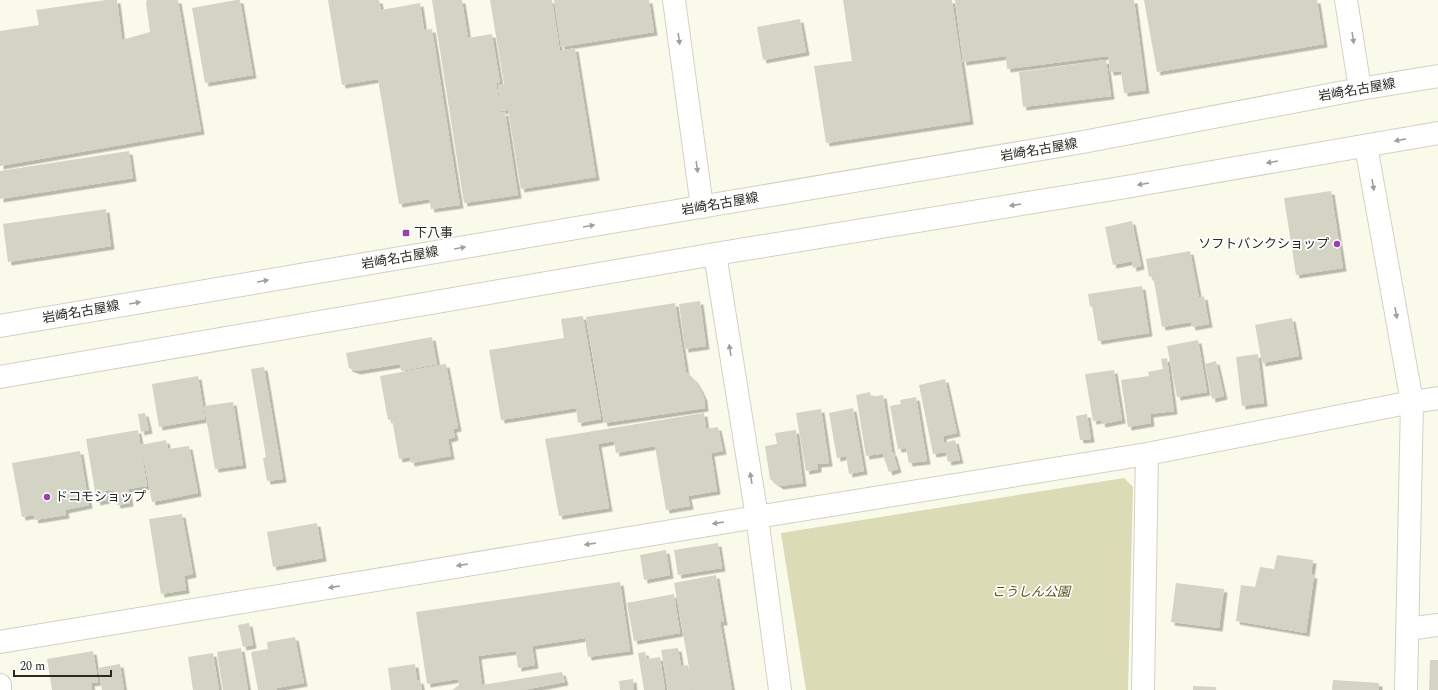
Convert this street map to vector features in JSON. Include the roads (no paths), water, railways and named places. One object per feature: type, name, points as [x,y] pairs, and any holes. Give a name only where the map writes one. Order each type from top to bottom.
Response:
[{"type":"street","points":[[674,0],[702,207]]},
{"type":"street","points":[[1346,0],[1360,89]]},
{"type":"street","name":"岩崎名古屋線","points":[[0,326],[1083,142],[1360,89],[1438,76]]},
{"type":"street","points":[[0,377],[715,254],[1104,191],[1438,133]]},
{"type":"street","points":[[1366,146],[1412,402],[1406,690]]},
{"type":"street","points":[[715,254],[757,517],[780,690]]},
{"type":"street","points":[[0,642],[1147,454],[1438,398]]},
{"type":"street","points":[[1143,690],[1147,454]]},
{"type":"street","points":[[1408,628],[1438,625]]},
{"type":"street","points":[[0,685],[0,690]]},
{"type":"place","name":"下八事","points":[[406,233]]},
{"type":"place","name":"ソフトバンクショップ","points":[[1337,244]]},
{"type":"place","name":"ドコモショップ","points":[[47,497]]},
{"type":"park label","name":"こうしん公園","points":[[1031,592]]}]
